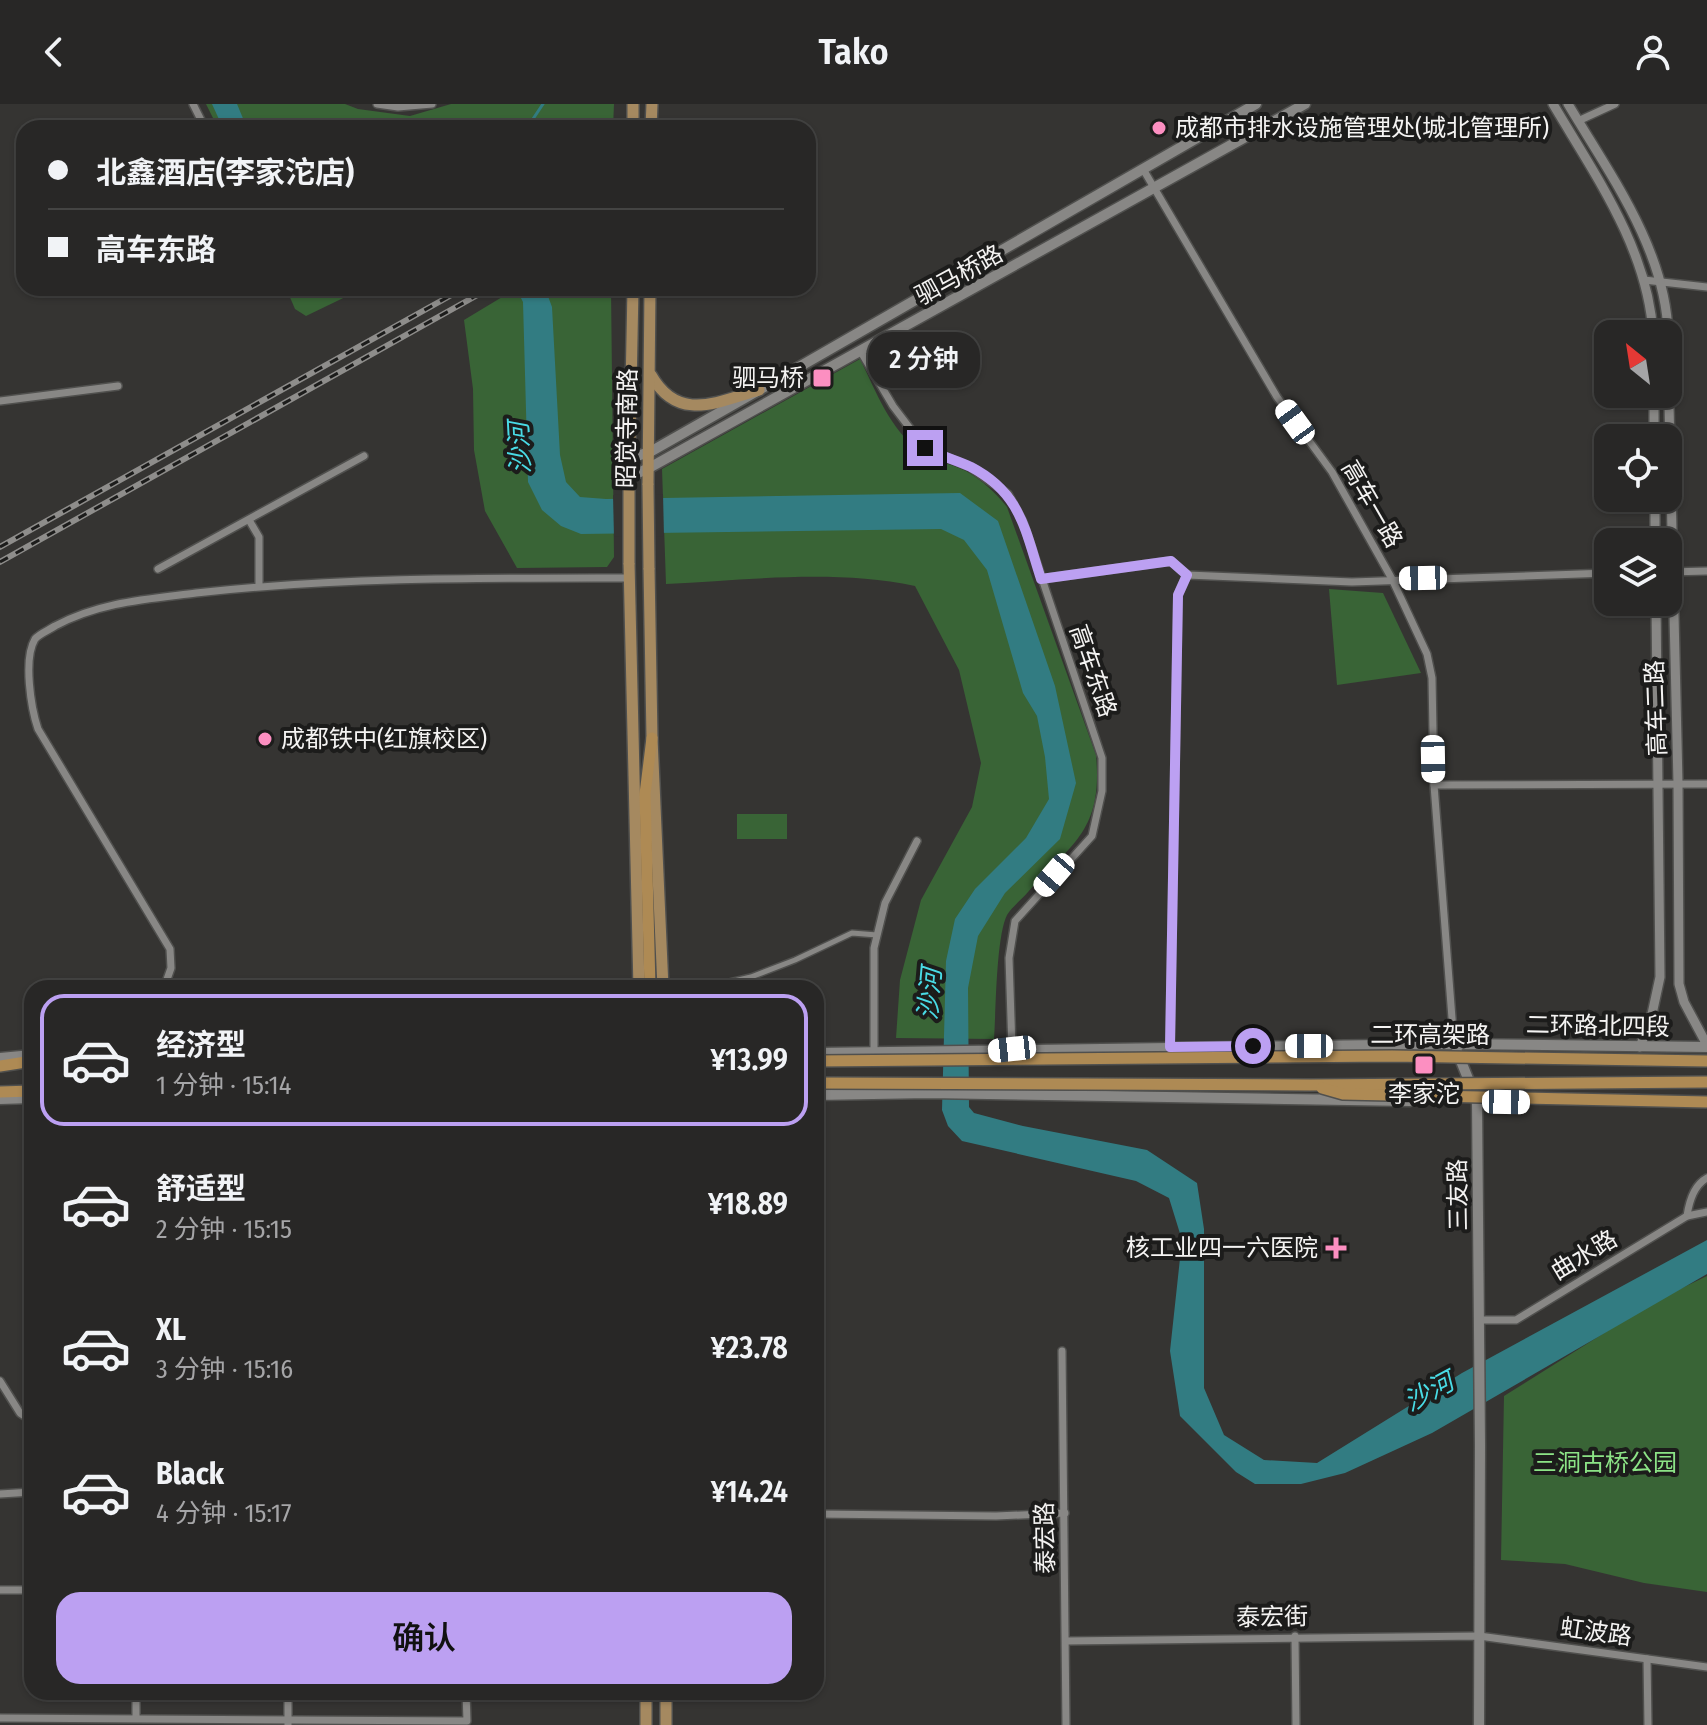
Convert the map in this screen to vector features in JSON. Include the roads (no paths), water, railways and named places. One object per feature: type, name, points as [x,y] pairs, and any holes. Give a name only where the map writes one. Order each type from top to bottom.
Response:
[{"type":"highway","points":[[650,980],[645,794],[652,738]]},
{"type":"highway","points":[[1392,1056],[1421,1051],[1707,1054]]},
{"type":"highway","name":"二环高架路","points":[[824,1058],[847,1061],[1392,1056],[1707,1061]]},
{"type":"highway","points":[[0,1068],[24,1060]]},
{"type":"highway","points":[[0,1068],[24,1068]]},
{"type":"highway","name":"二环高架路","points":[[824,1083],[1310,1085],[1707,1082]]},
{"type":"highway","points":[[1310,1085],[1343,1094],[1707,1103]]},
{"type":"highway","points":[[0,1092],[24,1091]]},
{"type":"main road","name":"驷马桥路","points":[[630,458],[650,452],[1256,104]]},
{"type":"main road","name":"驷马桥路","points":[[629,477],[861,352],[1305,104]]},
{"type":"main road","name":"昭觉寺南路","points":[[633,296],[629,578],[639,980]]},
{"type":"main road","name":"昭觉寺南路","points":[[650,296],[648,485],[652,738],[663,980]]},
{"type":"main road","points":[[650,373],[666,396],[679,404],[691,406],[759,390]]},
{"type":"main road","name":"二环路北四段","points":[[824,1056],[874,1052],[1170,1047],[1454,1044],[1707,1046]]},
{"type":"main road","name":"三友路","points":[[1454,1044],[1477,1101],[1479,1636]]},
{"type":"main road","points":[[0,1058],[24,1058]]},
{"type":"main road","points":[[824,1095],[929,1093],[1707,1103]]},
{"type":"main road","points":[[0,1099],[24,1098]]},
{"type":"main road","points":[[1479,1636],[1479,1725]]},
{"type":"main road","points":[[646,1700],[646,1725]]},
{"type":"main road","points":[[666,1700],[666,1725]]},
{"type":"street","points":[[377,104],[398,107],[432,104]]},
{"type":"street","points":[[1553,104],[1623,227],[1644,280],[1651,320]]},
{"type":"street","points":[[1568,104],[1635,219],[1659,281],[1666,320]]},
{"type":"street","points":[[1578,121],[1615,104]]},
{"type":"street","name":"高车一路","points":[[1143,169],[1277,397],[1332,472],[1392,579],[1427,654],[1432,678],[1434,785],[1454,1044]]},
{"type":"street","points":[[1644,280],[1707,287]]},
{"type":"street","name":"高车东路","points":[[861,352],[893,406],[925,448],[970,467],[1008,494],[1023,522],[1102,758],[1102,791],[1092,836],[1015,921],[1009,958],[1012,1049]]},
{"type":"street","points":[[0,401],[118,386]]},
{"type":"street","name":"高车二路","points":[[1668,408],[1670,528]]},
{"type":"street","points":[[158,569],[364,456]]},
{"type":"street","points":[[249,520],[259,537],[259,586]]},
{"type":"street","points":[[1041,579],[1171,561],[1187,575],[1352,582],[1594,573]]},
{"type":"street","points":[[1682,572],[1707,571]]},
{"type":"street","points":[[1170,1047],[1178,595],[1187,575]]},
{"type":"street","points":[[167,980],[171,968],[170,949],[38,729],[31,708],[32,647],[36,637],[78,614],[126,602],[259,586],[502,578],[629,578]]},
{"type":"street","name":"高车二路","points":[[1640,1047],[1652,1014],[1660,977],[1656,616]]},
{"type":"street","name":"高车二路","points":[[1672,616],[1678,783],[1679,984],[1684,1002],[1707,1046]]},
{"type":"street","points":[[1434,785],[1707,784]]},
{"type":"street","points":[[874,1052],[874,948],[885,903],[917,841]]},
{"type":"street","points":[[738,980],[795,960],[852,933],[877,935]]},
{"type":"street","points":[[1687,1216],[1689,1202],[1703,1179],[1707,1178]]},
{"type":"street","name":"曲水路","points":[[1479,1320],[1516,1320],[1687,1216],[1707,1212]]},
{"type":"street","name":"泰宏路","points":[[1062,1351],[1066,1725]]},
{"type":"street","points":[[0,1381],[24,1416]]},
{"type":"street","points":[[0,1494],[24,1492]]},
{"type":"street","points":[[824,1514],[996,1516],[1065,1513]]},
{"type":"street","points":[[0,1590],[24,1590]]},
{"type":"street","points":[[1295,1636],[1296,1725]]},
{"type":"street","name":"泰宏街","points":[[1066,1641],[1479,1636]]},
{"type":"street","name":"虹波路","points":[[1479,1636],[1707,1667]]},
{"type":"street","points":[[1647,1659],[1648,1725]]},
{"type":"street","points":[[136,1700],[136,1718]]},
{"type":"street","points":[[288,1700],[288,1722]]},
{"type":"street","points":[[0,1718],[467,1721],[466,1700]]},
{"type":"water","points":[[212,104],[237,104],[244,120],[219,120]]},
{"type":"water","points":[[520,296],[548,296],[552,307],[560,455],[566,482],[580,497],[960,493],[998,521],[1055,686],[1076,783],[1060,839],[1005,893],[978,936],[968,988],[969,1107],[974,1113],[1023,1126],[1147,1150],[1197,1183],[1204,1229],[1204,1388],[1224,1435],[1264,1460],[1317,1463],[1462,1373],[1707,1240],[1707,1274],[1432,1433],[1345,1473],[1301,1484],[1255,1484],[1236,1472],[1180,1416],[1170,1351],[1182,1240],[1169,1198],[1136,1181],[962,1141],[948,1126],[942,1110],[946,961],[955,919],[975,889],[1026,838],[1049,799],[1037,716],[1023,693],[987,570],[964,540],[941,529],[581,534],[561,526],[542,510],[528,482],[523,302]]},
{"type":"waterway","points":[[532,120],[543,104]]},
{"type":"railway","points":[[0,547],[450,296]]},
{"type":"railway","points":[[0,562],[476,296]]},
{"type":"place","name":"成都市排水设施管理处(城北管理所)","points":[[1159,128]]},
{"type":"place","name":"驷马桥","points":[[822,378]]},
{"type":"place","name":"成都铁中(红旗校区)","points":[[265,739]]},
{"type":"place","name":"李家沱","points":[[1424,1065]]},
{"type":"place","name":"核工业四一六医院","points":[[1336,1248]]},
{"type":"water label","name":"沙河","points":[[520,448]]},
{"type":"water label","name":"沙河","points":[[930,994]]},
{"type":"water label","name":"沙河","points":[[1429,1392]]},
{"type":"park label","name":"三洞古桥公园","points":[[1605,1463]]}]
